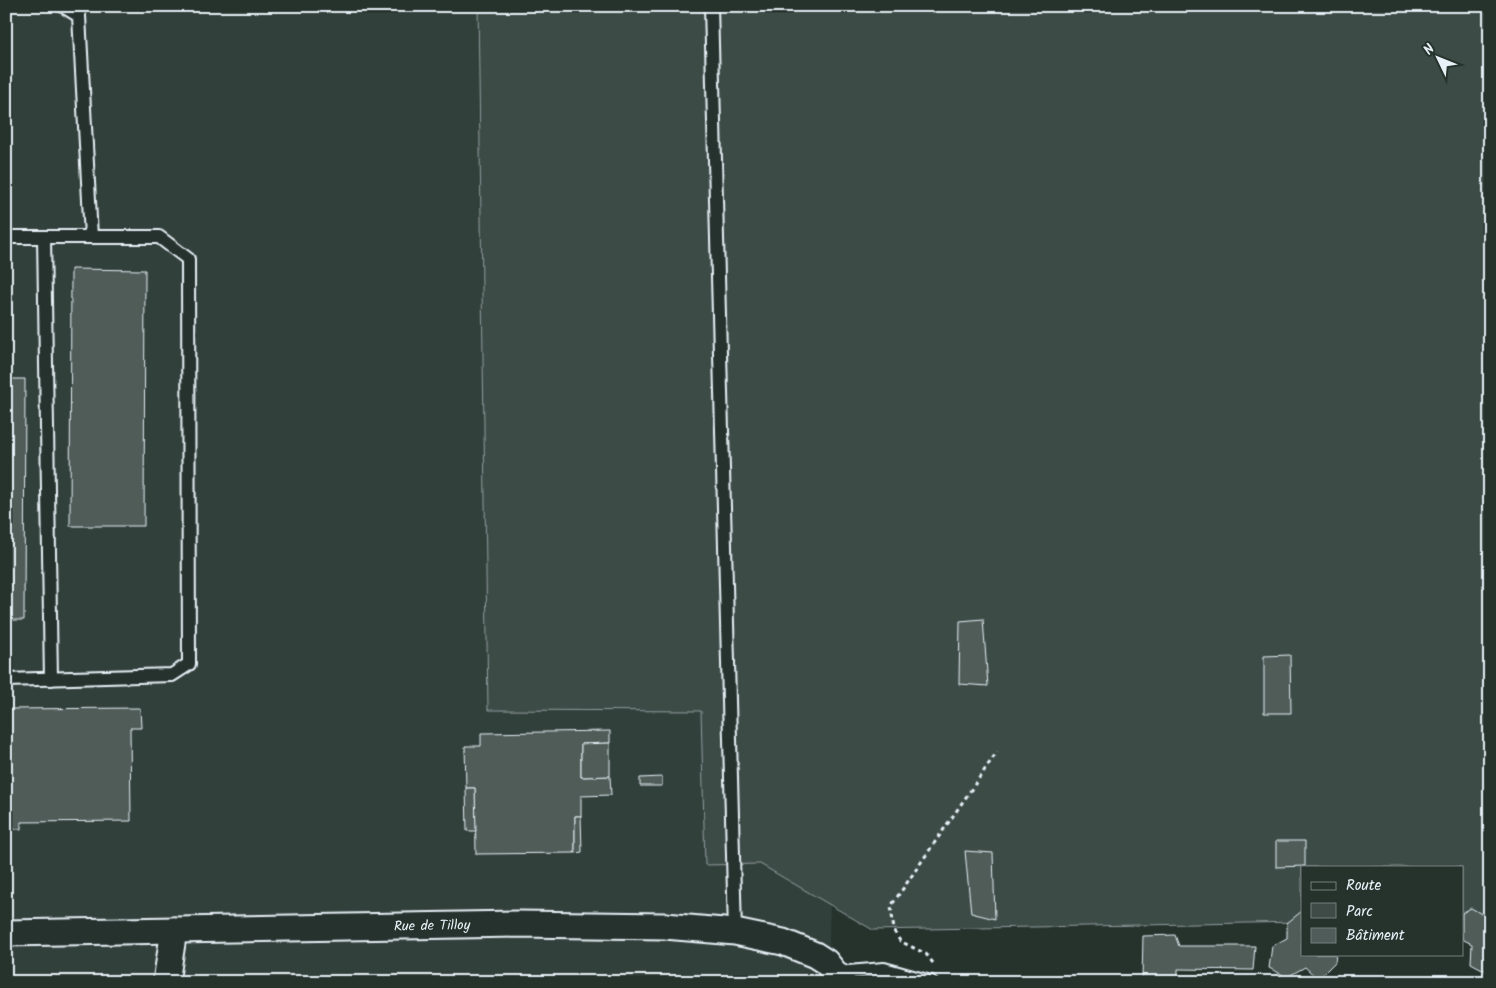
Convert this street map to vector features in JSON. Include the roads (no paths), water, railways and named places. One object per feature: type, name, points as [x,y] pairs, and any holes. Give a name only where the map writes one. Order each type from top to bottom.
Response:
[{"type":"street","name":"Rue de Tilloy","points":[[6,933],[140,933],[174,930],[518,924],[665,926],[735,932],[802,948],[826,962],[839,978]]},
{"type":"street","points":[[166,982],[174,930]]},
{"type":"lane","points":[[63,6],[79,16],[91,237]]},
{"type":"lane","points":[[711,6],[735,932]]},
{"type":"lane","points":[[6,237],[159,237],[188,259],[189,664],[172,675],[6,680]]},
{"type":"lane","points":[[44,237],[51,679]]},
{"type":"lane","points":[[839,978],[884,969],[931,982]]}]
